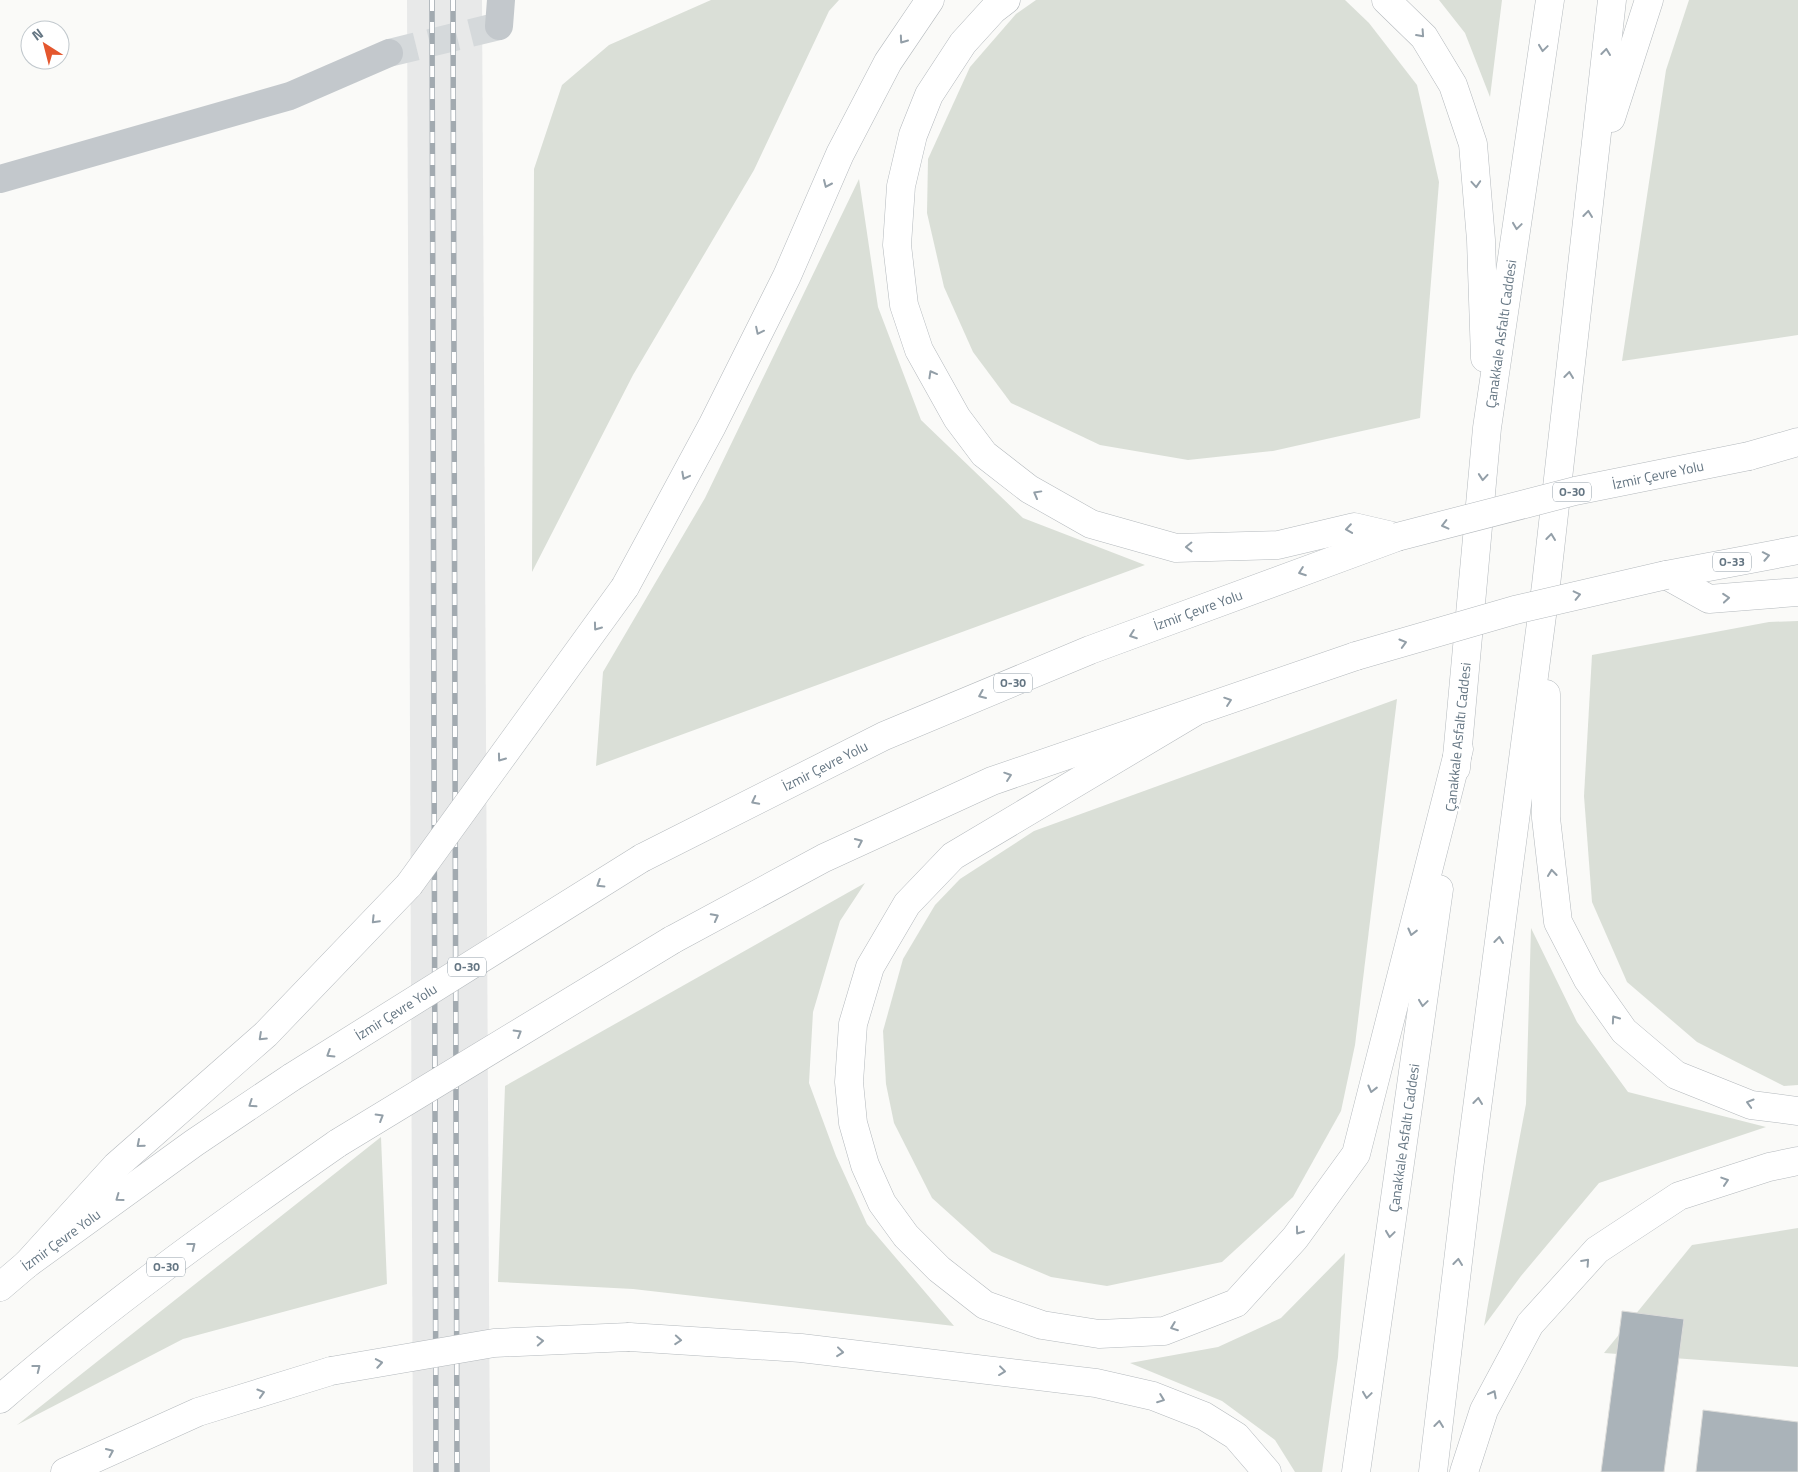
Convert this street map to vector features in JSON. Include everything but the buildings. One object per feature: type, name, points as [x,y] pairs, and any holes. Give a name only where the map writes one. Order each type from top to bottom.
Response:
[{"type":"highway","points":[[27,1264],[116,1166],[266,1034],[409,885],[625,587],[717,417],[787,276],[840,154],[883,70],[930,0]]},
{"type":"highway","points":[[1006,0],[993,10],[963,43],[929,95],[913,134],[901,186],[897,245],[904,305],[919,350],[957,418],[984,454],[1029,489],[1091,524],[1176,548],[1278,545],[1354,527],[1397,537]]},
{"type":"highway","points":[[1386,0],[1424,37],[1453,86],[1473,144],[1480,240],[1487,428]]},
{"type":"highway","name":"Çanakkale Asfaltı Caddesi","points":[[1356,1472],[1459,749],[1487,428],[1550,0]]},
{"type":"highway","points":[[1434,1472],[1469,1169],[1546,585],[1612,0]]},
{"type":"highway","points":[[1592,174],[1649,0]]},
{"type":"highway","points":[[1749,456],[1798,442]]},
{"type":"highway","points":[[1749,456],[1798,450]]},
{"type":"highway","name":"İzmir Çevre Yolu","points":[[0,1287],[27,1264],[194,1143],[292,1077],[642,858],[884,736],[1090,650],[1397,537],[1575,491],[1749,456]]},
{"type":"highway","name":"O-33","points":[[1666,575],[1798,550]]},
{"type":"highway","points":[[1666,575],[1709,599],[1798,592]]},
{"type":"highway","name":"O-30","points":[[0,1399],[31,1372],[199,1241],[338,1143],[672,940],[824,858],[992,781],[1356,656],[1515,610],[1666,575]]},
{"type":"highway","points":[[1546,585],[1546,818],[1558,922],[1588,980],[1624,1031],[1676,1075],[1751,1105],[1798,1111]]},
{"type":"highway","points":[[1193,713],[954,856],[907,904],[870,967],[853,1024],[849,1082],[853,1123],[866,1165],[882,1203],[906,1236],[939,1269],[985,1305],[1042,1325],[1099,1334],[1164,1331],[1236,1303],[1295,1238],[1356,1154],[1459,749]]},
{"type":"highway","points":[[1464,1472],[1484,1410],[1530,1324],[1597,1250],[1679,1196],[1768,1167],[1798,1161]]},
{"type":"highway","points":[[65,1472],[198,1412],[331,1371],[494,1343],[630,1337],[802,1348],[1096,1383],[1153,1396],[1204,1416],[1236,1436],[1267,1472]]},
{"type":"street","points":[[0,179],[290,96],[389,54]]},
{"type":"shaded area","points":[[407,0],[482,0],[490,1472],[413,1472]]},
{"type":"shaded area","points":[[711,0],[839,0],[829,11],[754,170],[633,375],[532,572],[534,169],[562,85],[609,45]]},
{"type":"shaded area","points":[[1036,0],[1345,0],[1369,23],[1417,85],[1439,182],[1420,418],[1273,451],[1188,460],[1100,445],[1011,403],[973,352],[944,287],[927,213],[928,159],[970,67],[1016,14]]},
{"type":"shaded area","points":[[1439,0],[1502,0],[1490,97],[1465,33]]},
{"type":"shaded area","points":[[1689,0],[1798,0],[1798,335],[1622,361],[1666,70]]},
{"type":"shaded area","points":[[859,179],[878,307],[921,420],[1023,518],[1145,565],[596,766],[603,672],[705,498]]},
{"type":"shaded area","points":[[1798,621],[1798,1085],[1784,1086],[1697,1042],[1627,982],[1592,902],[1584,796],[1592,655],[1769,622]]},
{"type":"shaded area","points":[[1397,699],[1355,1045],[1341,1111],[1293,1197],[1222,1262],[1107,1286],[1051,1277],[992,1252],[932,1198],[894,1123],[886,1084],[883,1031],[903,959],[935,905],[960,879],[1034,831]]},
{"type":"shaded area","points":[[865,883],[840,921],[813,1012],[809,1083],[836,1156],[867,1224],[954,1326],[633,1289],[498,1282],[505,1086]]},
{"type":"shaded area","points":[[1531,928],[1577,1022],[1628,1092],[1766,1127],[1599,1183],[1521,1276],[1484,1326],[1526,1104]]},
{"type":"shaded area","points":[[381,1137],[387,1284],[183,1339],[17,1425]]},
{"type":"shaded area","points":[[1798,1228],[1798,1367],[1604,1353],[1692,1245]]},
{"type":"shaded area","points":[[1345,1253],[1338,1357],[1322,1472],[1295,1472],[1275,1440],[1222,1401],[1130,1363],[1218,1347],[1281,1318]]},
{"type":"tunnel","points":[[389,53],[499,26]]},
{"type":"railway","points":[[432,0],[436,1472]]},
{"type":"railway","points":[[453,0],[457,1472]]}]
